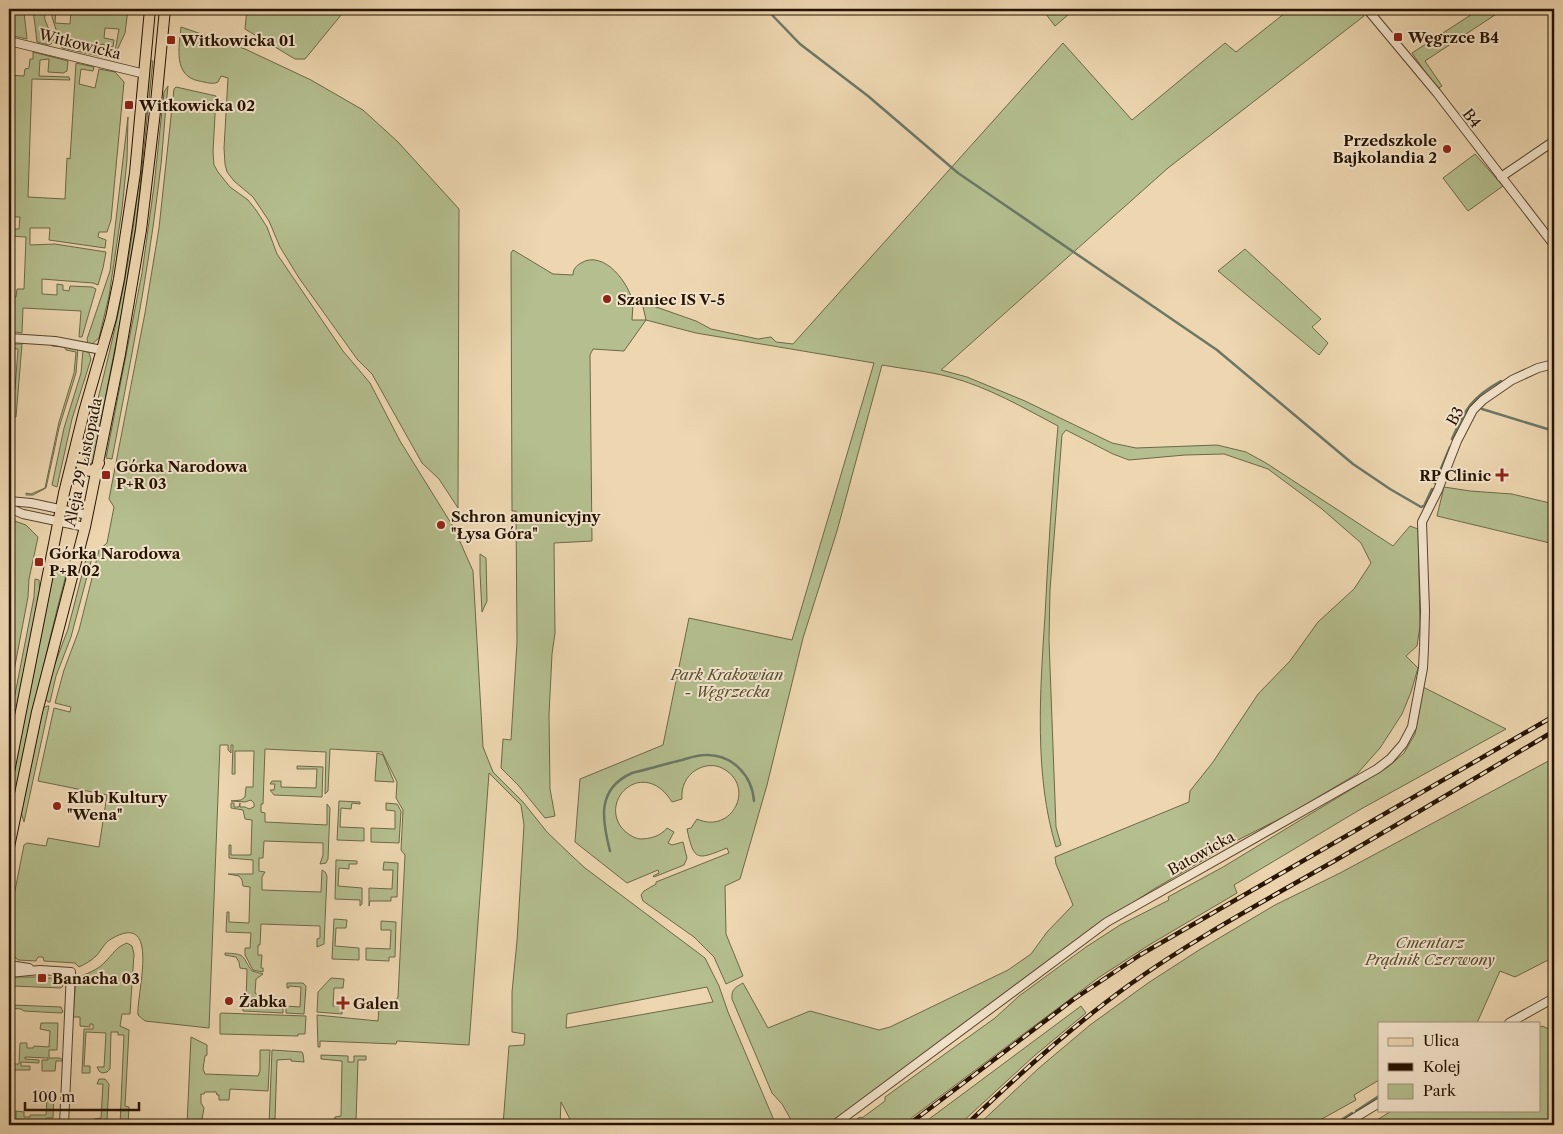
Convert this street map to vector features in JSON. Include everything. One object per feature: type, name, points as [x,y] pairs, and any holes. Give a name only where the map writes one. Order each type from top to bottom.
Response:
[{"type":"main road","name":"Aleja 29 Listopada","points":[[9,772],[58,522],[84,412],[111,318],[124,250],[135,173],[150,9]]},
{"type":"main road","name":"Aleja 29 Listopada","points":[[9,847],[37,712],[88,515],[120,354],[141,230],[165,9]]},
{"type":"main road","points":[[84,412],[79,456],[80,464],[84,470],[88,471],[96,468],[99,463]]},
{"type":"main road","points":[[48,571],[53,563],[63,562],[70,568],[71,581]]},
{"type":"street","name":"B4","points":[[1367,9],[1390,35],[1554,245]]},
{"type":"street","name":"Witkowicka","points":[[9,41],[145,74]]},
{"type":"street","points":[[1501,177],[1554,142]]},
{"type":"street","points":[[9,338],[55,342],[102,350]]},
{"type":"street","name":"B3","points":[[1422,522],[1439,488],[1457,441],[1473,410],[1491,393],[1512,380],[1538,368],[1554,364]]},
{"type":"street","points":[[9,501],[31,503],[88,515]]},
{"type":"street","points":[[9,508],[23,514],[85,527]]},
{"type":"street","name":"Batowicka","points":[[834,1125],[1107,922],[1377,769],[1390,759],[1403,744],[1412,727],[1423,668],[1425,611],[1422,522]]},
{"type":"street","points":[[9,965],[71,972],[64,1125]]},
{"type":"street","points":[[9,973],[40,970]]},
{"type":"street","points":[[1511,1022],[1554,998]]},
{"type":"street","points":[[1343,1125],[1378,1104]]},
{"type":"green space","points":[[9,9],[19,9],[24,12],[27,39],[9,35]]},
{"type":"green space","points":[[33,9],[44,9],[45,20],[54,42],[49,45],[37,42]]},
{"type":"green space","points":[[52,9],[56,9],[55,23],[70,24],[71,9],[128,9],[125,33],[114,57],[119,29],[105,28],[104,38],[114,40],[113,47],[101,44],[99,56],[62,48],[52,17]]},
{"type":"green space","points":[[247,9],[346,9],[305,59],[295,59],[245,29]]},
{"type":"green space","points":[[1042,9],[1075,9],[1055,26]]},
{"type":"green space","name":"Park Krakowian - Węgrzecka","points":[[1290,9],[1358,9],[1364,16],[1168,168],[941,370],[967,377],[1025,401],[1112,443],[1136,448],[1217,445],[1246,452],[1266,463],[1393,546],[1410,526],[1418,529],[1420,626],[1417,646],[1406,656],[1418,668],[1402,714],[1380,748],[1357,774],[1154,889],[1082,936],[827,1125],[794,1125],[782,1104],[772,1093],[732,999],[734,989],[743,983],[768,1028],[810,1011],[879,1030],[890,1027],[1008,970],[1031,954],[1047,932],[1073,905],[1056,864],[1055,857],[1189,802],[1190,791],[1213,762],[1258,694],[1290,661],[1318,622],[1354,589],[1371,563],[1361,543],[1322,509],[1268,469],[1224,454],[1129,460],[1066,430],[1062,435],[1050,590],[1049,640],[1056,827],[1061,845],[1056,847],[1044,791],[1040,703],[1058,426],[1006,398],[964,381],[933,373],[882,365],[837,531],[803,638],[767,785],[740,879],[725,886],[726,934],[743,976],[726,984],[714,957],[694,937],[643,901],[641,895],[656,884],[656,882],[729,853],[727,848],[709,855],[698,855],[692,848],[687,829],[691,828],[697,819],[710,822],[721,820],[730,815],[736,806],[739,796],[738,786],[732,776],[716,766],[699,768],[689,775],[685,782],[682,790],[682,799],[672,802],[661,789],[650,783],[638,783],[628,787],[621,794],[616,804],[616,816],[625,831],[635,838],[644,839],[658,835],[667,828],[674,832],[668,843],[672,845],[683,842],[687,858],[684,865],[654,877],[659,873],[658,870],[627,883],[575,842],[580,779],[663,745],[689,618],[792,640],[874,363],[696,333],[646,320],[642,302],[696,321],[711,329],[758,339],[771,337],[776,342],[793,344],[1063,43],[1132,120],[1225,43],[1236,52]]},
{"type":"green space","points":[[1480,9],[1504,9],[1425,61],[1442,86],[1437,89],[1412,53]]},
{"type":"green space","points":[[181,27],[245,49],[311,80],[363,110],[398,142],[459,209],[458,508],[439,479],[422,463],[372,374],[357,359],[299,278],[280,247],[269,221],[253,197],[234,181],[227,172],[224,148],[228,78],[221,76],[218,82],[211,83],[191,78],[185,73],[181,67],[179,52]]},
{"type":"green space","points":[[33,52],[68,61],[67,71],[63,73],[48,72],[49,59],[40,60],[39,76],[69,77],[70,80],[32,79],[28,197],[65,199],[67,158],[70,159],[76,63],[94,67],[93,71],[81,69],[79,84],[95,88],[99,69],[115,72],[124,82],[111,220],[107,232],[99,232],[98,237],[106,240],[105,248],[49,240],[50,228],[30,228],[30,245],[55,244],[106,252],[98,285],[42,279],[42,294],[57,295],[57,284],[63,285],[63,290],[69,291],[70,286],[92,287],[96,289],[82,337],[79,337],[81,311],[23,308],[22,333],[9,331],[9,289],[11,289],[11,297],[16,297],[17,289],[24,289],[26,237],[9,236],[9,229],[19,229],[20,217],[14,217],[14,213],[9,213],[9,75],[24,76],[25,69],[29,68],[30,59],[33,59]]},
{"type":"green space","points":[[150,61],[153,61],[136,225],[121,317],[93,462],[86,465],[83,459],[115,328],[129,256],[140,172]]},
{"type":"green space","points":[[168,86],[160,176],[149,257],[112,459],[106,458],[142,273],[164,92]]},
{"type":"green space","points":[[176,87],[216,96],[214,165],[230,187],[248,200],[256,210],[267,227],[277,254],[343,351],[370,383],[400,441],[454,528],[473,571],[483,747],[493,772],[523,802],[547,832],[585,868],[705,958],[719,986],[728,1012],[776,1125],[573,1125],[561,1102],[560,1125],[503,1125],[509,1046],[524,1045],[525,1034],[512,1032],[512,992],[524,825],[521,805],[489,773],[469,1045],[397,1041],[396,1044],[320,1041],[320,1047],[318,1047],[317,1015],[378,1021],[379,1008],[387,1008],[388,1003],[395,1002],[398,997],[405,855],[401,850],[403,810],[396,798],[397,782],[382,752],[330,749],[328,791],[325,794],[326,752],[265,749],[261,812],[265,813],[265,822],[327,825],[327,804],[330,808],[328,859],[326,863],[320,864],[323,855],[323,843],[264,841],[263,858],[259,858],[259,871],[265,872],[262,877],[262,890],[321,892],[322,870],[327,876],[324,944],[317,947],[317,939],[320,938],[320,926],[261,924],[258,955],[262,955],[261,968],[263,968],[263,972],[253,970],[245,955],[245,948],[250,948],[251,933],[226,932],[227,912],[229,912],[229,922],[249,923],[250,887],[243,886],[239,876],[228,874],[253,874],[253,860],[229,858],[229,845],[231,845],[231,855],[251,855],[252,820],[245,819],[243,810],[231,808],[231,803],[234,803],[234,807],[239,807],[240,803],[240,807],[249,809],[254,807],[254,803],[251,800],[245,802],[231,801],[241,800],[245,797],[246,787],[253,787],[254,751],[235,751],[235,774],[232,774],[233,745],[231,745],[231,753],[228,750],[228,745],[220,745],[209,1028],[145,1021],[138,1015],[143,958],[141,945],[136,935],[127,933],[111,939],[94,958],[79,967],[75,963],[44,961],[43,957],[38,957],[36,961],[18,960],[9,952],[9,921],[24,845],[27,843],[46,846],[48,838],[99,847],[107,795],[38,781],[54,708],[70,712],[71,707],[55,703],[64,670],[79,630],[99,550],[107,543],[114,507],[109,499],[145,313],[159,228],[174,89]],"holes":[[[707,987],[713,1002],[566,1028],[567,1014]]]},
{"type":"green space","points":[[128,117],[127,160],[122,209],[109,296],[99,338],[91,345],[88,344],[87,339],[110,271]]},
{"type":"green space","points":[[1475,154],[1503,186],[1468,211],[1443,178]]},
{"type":"green space","points":[[1245,249],[1321,319],[1312,327],[1328,343],[1319,355],[1218,271]]},
{"type":"green space","points":[[513,250],[553,274],[573,275],[574,269],[578,265],[590,260],[607,265],[627,287],[633,304],[632,320],[646,320],[624,351],[593,349],[590,355],[592,541],[554,543],[555,633],[549,715],[550,789],[555,816],[545,818],[518,785],[501,768],[503,739],[511,740],[517,642],[516,511],[512,511],[511,253]]},
{"type":"green space","points":[[53,343],[78,348],[76,373],[59,428],[46,488],[33,495],[26,495],[26,493],[31,494],[45,488],[59,422],[74,373],[76,352],[66,350],[64,347],[52,346]]},
{"type":"green space","points":[[10,344],[22,344],[16,417],[9,420],[9,389],[15,389],[18,349],[10,348]]},
{"type":"green space","points":[[83,350],[89,353],[91,359],[72,419],[57,487],[52,485],[64,428],[81,373]]},
{"type":"green space","points":[[1444,487],[1512,494],[1554,504],[1554,544],[1437,516]]},
{"type":"green space","points":[[9,519],[26,525],[38,537],[9,697]]},
{"type":"green space","points":[[88,551],[93,554],[71,637],[56,676],[50,702],[48,702],[45,698],[53,669],[68,629]]},
{"type":"green space","points":[[480,554],[486,558],[487,601],[482,612],[480,573]]},
{"type":"green space","points":[[58,567],[64,568],[66,575],[43,668],[9,824],[10,790],[53,571]]},
{"type":"green space","points":[[35,579],[39,580],[40,596],[9,752],[9,725],[34,597]]},
{"type":"green space","points":[[1423,687],[1506,729],[1361,809],[1234,885],[1237,893],[1149,945],[1098,978],[902,1125],[848,1125],[860,1117],[862,1118],[885,1101],[885,1097],[995,1018],[1019,996],[1086,947],[1120,925],[1169,900],[1168,897],[1223,867],[1388,767],[1404,753],[1415,734]]},
{"type":"green space","points":[[49,706],[24,822],[21,812],[43,708]]},
{"type":"green space","points":[[377,753],[383,755],[394,782],[375,781]]},
{"type":"green space","name":"Cmentarz Prądnik Czerwony","points":[[1554,758],[1554,957],[1515,977],[1500,971],[1477,1022],[1378,1022],[1378,1081],[1354,1095],[1356,1100],[1311,1125],[978,1125],[1039,1068],[1090,1025],[1148,983],[1275,905],[1340,873]]},
{"type":"green space","points":[[297,766],[323,767],[322,797],[274,795],[270,790],[274,790],[275,784],[270,784],[272,781],[281,781],[281,787],[316,788],[317,769],[297,769]]},
{"type":"green space","points":[[339,801],[360,802],[360,804],[352,803],[351,809],[341,808],[340,827],[364,828],[364,841],[337,840]]},
{"type":"green space","points":[[386,803],[397,804],[401,811],[399,843],[371,842],[371,828],[395,829],[395,811],[386,810]]},
{"type":"green space","points":[[336,860],[357,861],[357,864],[349,864],[349,869],[339,868],[338,886],[362,888],[362,904],[360,906],[360,900],[335,899]]},
{"type":"green space","points":[[384,862],[398,863],[397,897],[391,897],[391,901],[370,901],[369,906],[369,888],[392,889],[393,870],[383,870]]},
{"type":"green space","points":[[334,919],[347,920],[346,928],[336,928],[335,946],[359,948],[359,960],[332,959]]},
{"type":"green space","points":[[381,921],[396,922],[395,957],[389,957],[389,961],[366,960],[366,948],[390,949],[391,930],[381,930]]},
{"type":"green space","points":[[127,943],[132,946],[134,954],[130,1014],[122,1014],[120,1026],[129,1030],[125,1106],[129,1107],[128,1125],[120,1125],[124,1035],[118,1035],[118,1032],[111,1032],[110,1069],[102,1073],[97,1067],[104,1067],[106,1033],[86,1032],[84,1066],[90,1066],[90,1073],[82,1073],[84,1029],[93,1029],[93,1024],[90,1024],[90,1027],[80,1026],[80,1017],[73,1017],[76,978],[92,972],[117,949]]},
{"type":"green space","points":[[225,953],[242,956],[252,971],[263,974],[256,979],[255,993],[265,998],[265,1006],[283,1006],[283,1013],[243,1011],[242,1004],[246,1004],[247,969],[240,968],[236,957],[225,955]]},
{"type":"green space","points":[[38,977],[39,980],[54,978],[61,981],[63,986],[61,988],[12,986],[12,992],[9,992],[9,978]]},
{"type":"green space","points":[[331,978],[344,979],[343,988],[334,988],[333,1006],[342,1006],[342,1014],[317,1012],[318,992]]},
{"type":"green space","points":[[287,983],[303,983],[306,986],[304,1014],[286,1013],[286,1006],[300,1007],[301,987],[289,986],[287,988]]},
{"type":"green space","points":[[12,1001],[12,1005],[61,1007],[63,1012],[24,1011],[9,1008],[9,1002]]},
{"type":"green space","points":[[1081,1006],[1086,1013],[1034,1056],[959,1125],[921,1125]]},
{"type":"green space","points":[[221,1013],[306,1016],[305,1034],[298,1034],[298,1036],[220,1034]]},
{"type":"green space","points":[[1554,1019],[1554,1125],[1369,1125],[1390,1112],[1540,1112],[1540,1027],[1542,1026],[1549,1029]]},
{"type":"green space","points":[[41,1023],[58,1023],[57,1050],[49,1050],[49,1058],[60,1058],[64,1061],[56,1061],[55,1071],[42,1071],[42,1060],[48,1060],[48,1058],[25,1057],[25,1059],[39,1060],[39,1063],[21,1062],[21,1066],[30,1066],[30,1070],[15,1070],[14,1076],[12,1076],[9,1060],[11,1060],[11,1064],[19,1064],[20,1043],[27,1043],[27,1048],[33,1048],[34,1046],[49,1047],[50,1031],[40,1029]]},
{"type":"green space","points":[[191,1037],[207,1045],[207,1055],[205,1056],[203,1069],[205,1074],[258,1076],[260,1071],[260,1050],[270,1050],[268,1091],[230,1089],[229,1100],[219,1100],[219,1095],[216,1092],[205,1092],[201,1094],[201,1103],[204,1108],[202,1119],[204,1125],[187,1125]]},
{"type":"green space","points":[[272,1050],[302,1052],[304,1062],[291,1061],[291,1059],[277,1060],[275,1119],[272,1119],[271,1125],[269,1125]]},
{"type":"green space","points":[[321,1055],[348,1056],[348,1062],[354,1062],[354,1056],[366,1056],[366,1060],[358,1060],[356,1122],[362,1123],[362,1125],[333,1125],[335,1117],[341,1116],[342,1061],[321,1059]]},
{"type":"green space","points":[[99,1079],[105,1079],[109,1084],[107,1120],[102,1124],[97,1123],[94,1119],[101,1118],[103,1084],[97,1084]]},
{"type":"green space","points":[[37,1091],[54,1092],[53,1118],[46,1118],[45,1125],[16,1125],[16,1111],[24,1112],[24,1117],[46,1115],[47,1100],[37,1097]]},
{"type":"waterway","points":[[769,9],[773,16],[800,44],[868,96],[958,173],[1217,350],[1353,464],[1421,507],[1424,506],[1432,489]]},
{"type":"waterway","points":[[1452,439],[1470,405],[1476,398],[1501,381]]},
{"type":"waterway","points":[[1482,409],[1554,431]]},
{"type":"waterway","points":[[1435,483],[1450,447]]},
{"type":"waterway","points":[[610,851],[605,828],[604,806],[612,788],[620,780],[632,773],[696,756],[705,755],[724,758],[732,762],[745,775],[754,801]]},
{"type":"waterway","points":[[1356,1111],[1378,1097]]},
{"type":"waterway","points":[[1341,1120],[1352,1113]]},
{"type":"waterway","points":[[1332,1125],[1338,1122]]},
{"type":"railway","points":[[908,1125],[1074,999],[1140,955],[1554,716]]},
{"type":"railway","points":[[966,1125],[1025,1070],[1107,1001],[1179,951],[1554,731]]},
{"type":"place","name":"Węgrzce B4","points":[[1398,37]]},
{"type":"place","name":"Witkowicka 01","points":[[171,40]]},
{"type":"place","name":"Witkowicka 02","points":[[129,105]]},
{"type":"place","name":"Przedszkole Bajkolandia 2","points":[[1447,149]]},
{"type":"place","name":"Szaniec IS V-5","points":[[607,299]]},
{"type":"place","name":"Górka Narodowa P+R 03","points":[[106,475]]},
{"type":"place","name":"RP Clinic","points":[[1502,475]]},
{"type":"place","name":"Schron amunicyjny \"Łysa Góra\"","points":[[441,525]]},
{"type":"place","name":"Górka Narodowa P+R 02","points":[[39,562]]},
{"type":"place","name":"Klub Kultury \"Wena\"","points":[[57,806]]},
{"type":"place","name":"Banacha 03","points":[[42,978]]},
{"type":"place","name":"Żabka","points":[[229,1001]]},
{"type":"place","name":"Galen","points":[[343,1003]]}]
